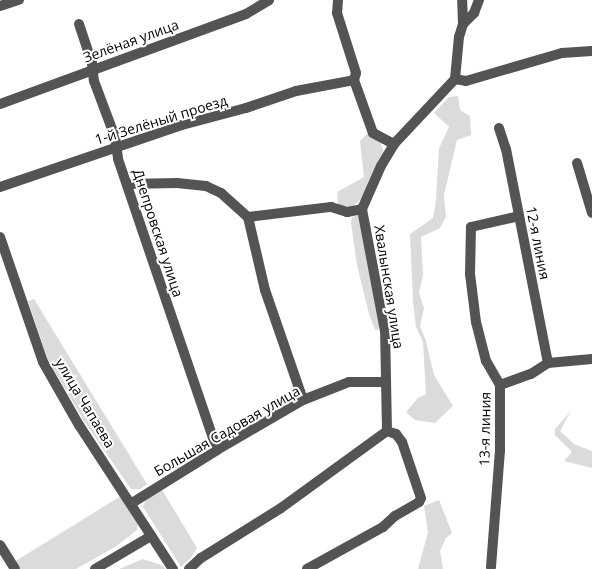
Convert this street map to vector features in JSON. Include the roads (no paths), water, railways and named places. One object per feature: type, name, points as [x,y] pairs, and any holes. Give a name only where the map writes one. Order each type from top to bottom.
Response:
[{"type":"street","points":[[0,6],[20,0]]},
{"type":"street","points":[[338,0],[337,13],[356,73],[354,80],[373,133],[394,144]]},
{"type":"street","points":[[462,0],[463,24],[459,37],[455,79],[466,81],[562,53],[592,51]]},
{"type":"street","points":[[463,24],[474,13],[479,0]]},
{"type":"street","name":"Зелёная улица","points":[[0,104],[246,14],[265,1]]},
{"type":"street","name":"Днепровская улица","points":[[79,24],[92,63],[92,71],[116,137],[116,148],[127,184],[216,450]]},
{"type":"street","name":"Хвалынская улица","points":[[387,431],[384,331],[362,209],[381,166],[394,144],[455,79]]},
{"type":"street","name":"1-й Зелёный проезд","points":[[0,187],[182,124],[246,108],[296,91],[354,80]]},
{"type":"street","name":"12-я линия","points":[[499,128],[519,216],[548,363]]},
{"type":"street","points":[[577,163],[592,213]]},
{"type":"street","points":[[127,184],[177,183],[206,186],[220,193],[248,217],[265,290],[303,400]]},
{"type":"street","points":[[248,217],[331,207],[347,212],[362,209]]},
{"type":"street","name":"13-я линия","points":[[491,567],[500,451],[500,385],[486,361],[476,322],[470,274],[472,227],[519,216]]},
{"type":"street","name":"улица Чапаева","points":[[0,237],[44,362],[79,425],[132,503],[151,536],[173,569]]},
{"type":"street","points":[[500,385],[531,374],[548,363],[592,359]]},
{"type":"street","name":"Большая Садовая улица","points":[[132,503],[216,450],[303,400],[349,382],[385,382]]},
{"type":"street","points":[[189,569],[201,558],[281,508],[387,431],[396,434],[402,442],[421,498],[419,502],[395,516],[383,527],[307,569]]},
{"type":"street","points":[[94,569],[151,536]]},
{"type":"street","points":[[0,546],[15,569]]}]
